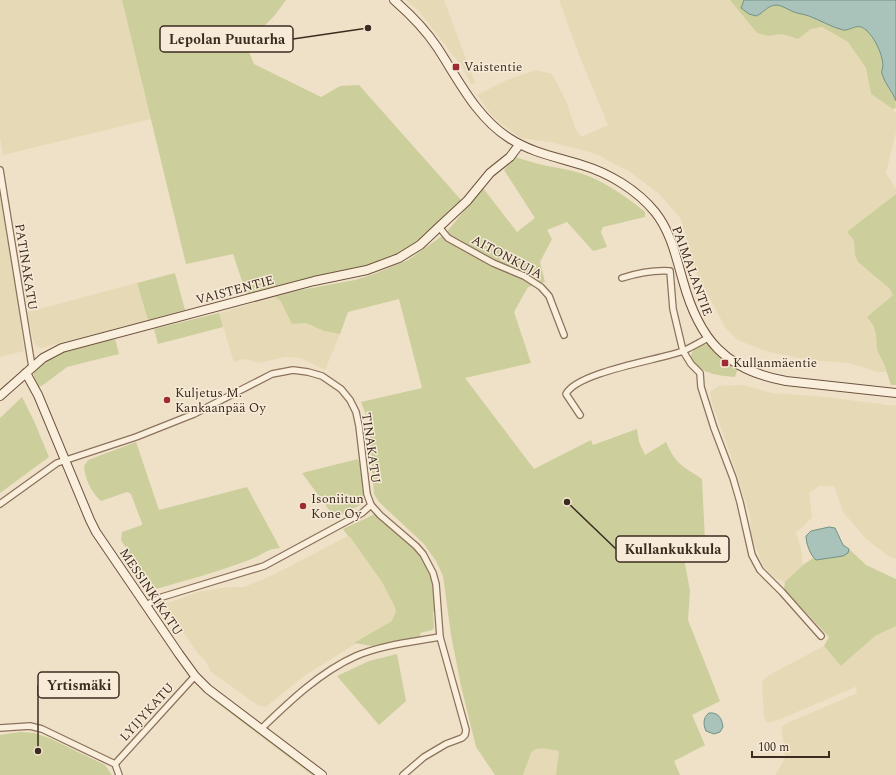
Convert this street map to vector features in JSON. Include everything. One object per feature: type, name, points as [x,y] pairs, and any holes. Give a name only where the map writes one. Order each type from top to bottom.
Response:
[{"type":"street","name":"PAIMALANTIE","points":[[394,0],[426,32],[472,101],[489,122],[505,136],[520,145],[544,155],[584,165],[602,172],[630,190],[649,205],[669,235],[693,313],[708,338],[719,351],[731,361],[770,378],[786,381],[896,392]]},
{"type":"street","name":"VAISTENTIE","points":[[0,396],[49,354],[62,348],[314,281],[341,276],[382,265],[399,258],[414,249],[439,228],[467,201],[490,173],[510,157],[520,145]]},
{"type":"street","name":"PATINAKATU","points":[[0,170],[29,370]]},
{"type":"street","name":"AITONKUJA","points":[[439,228],[448,238],[493,263],[524,276],[541,287],[549,296],[564,335]]},
{"type":"street","points":[[622,278],[659,270],[670,271],[673,309],[683,351],[691,364],[700,373],[701,387],[740,502],[752,555],[760,570],[782,592],[821,636]]},
{"type":"street","points":[[580,415],[566,394],[574,385],[598,374],[683,351],[708,338]]},
{"type":"street","name":"MESSINKIKATU","points":[[29,370],[96,532],[195,676],[208,689],[322,775]]},
{"type":"street","name":"TINAKATU","points":[[0,504],[57,463],[136,437],[194,414],[272,374],[286,370],[308,372],[322,376],[335,384],[346,394],[353,406],[360,426],[367,494],[371,505]]},
{"type":"street","points":[[146,605],[162,597],[264,566],[362,513],[371,505],[380,515],[416,546],[424,554],[429,563],[436,584],[440,637],[465,728],[465,735],[460,740],[440,747],[424,757],[403,775]]},
{"type":"street","points":[[261,729],[316,681],[344,662],[356,656],[380,648],[440,637]]},
{"type":"street","name":"LYIJYKATU","points":[[115,764],[195,676]]},
{"type":"street","points":[[0,728],[30,726],[42,729],[115,764],[119,775]]},
{"type":"shaded area","points":[[0,0],[122,0],[151,119],[3,155],[0,138]]},
{"type":"shaded area","points":[[406,0],[444,0],[475,83],[471,84],[463,68],[419,11]]},
{"type":"shaded area","points":[[559,0],[730,0],[757,33],[768,36],[782,34],[798,39],[811,29],[822,27],[848,42],[866,68],[871,94],[893,109],[896,114],[896,132],[886,173],[896,189],[896,194],[848,232],[854,240],[855,255],[858,262],[889,288],[893,295],[867,317],[873,325],[876,334],[877,350],[887,372],[877,372],[849,363],[810,360],[768,352],[738,340],[725,327],[695,270],[681,219],[659,194],[630,172],[596,154],[551,142],[520,138],[494,118],[477,95],[507,80],[536,70],[552,74],[566,101],[576,130],[581,137],[608,125],[579,55]]},
{"type":"shaded area","points":[[0,182],[12,257],[24,351],[0,357]]},
{"type":"shaded area","points":[[137,283],[148,320],[41,348],[34,344],[27,312]]},
{"type":"shaded area","points":[[275,297],[280,300],[292,324],[306,323],[324,331],[340,334],[325,370],[300,358],[285,357],[258,363],[246,359],[234,363],[219,313]]},
{"type":"shaded area","points":[[742,385],[772,393],[817,396],[896,406],[896,559],[890,557],[867,540],[843,512],[834,486],[819,486],[809,493],[812,517],[796,532],[801,549],[803,565],[785,582],[774,578],[763,565],[751,535],[750,515],[724,435],[712,404],[710,392],[718,386]]},
{"type":"shaded area","points":[[348,536],[382,582],[395,607],[396,611],[392,621],[304,676],[266,707],[259,706],[210,671],[206,661],[199,655],[164,606],[165,604],[198,592],[228,587],[244,587],[271,576]]},
{"type":"shaded area","points":[[896,626],[896,775],[775,775],[785,756],[782,727],[785,724],[857,693],[855,686],[783,718],[768,723],[764,717],[763,680],[769,675],[824,646],[841,666],[875,636]]},
{"type":"shaded area","points":[[540,748],[559,751],[556,775],[523,775],[531,753]]},
{"type":"green space","points":[[122,0],[286,0],[275,15],[260,30],[239,27],[225,39],[231,51],[244,39],[254,64],[321,97],[340,86],[359,85],[462,201],[412,246],[383,261],[354,270],[247,296],[233,254],[186,264]]},
{"type":"green space","points":[[730,0],[744,0],[742,8],[749,14],[756,16],[771,6],[777,5],[843,30],[857,27],[863,28],[875,41],[880,51],[883,65],[882,73],[893,95],[896,108],[893,109],[871,94],[866,68],[848,42],[822,27],[811,29],[798,39],[782,34],[768,36],[757,33]]},
{"type":"green space","points":[[516,157],[573,171],[593,178],[620,193],[645,212],[645,217],[603,227],[601,232],[607,247],[593,251],[567,222],[547,230],[552,239],[540,262],[545,282],[528,287],[514,312],[531,363],[465,378],[534,469],[591,440],[593,445],[637,429],[639,442],[645,455],[666,442],[673,456],[685,468],[702,479],[705,541],[682,547],[690,591],[688,620],[720,701],[692,715],[705,745],[674,761],[680,775],[556,775],[559,751],[537,749],[531,753],[523,775],[495,775],[476,747],[461,686],[451,635],[443,576],[436,561],[424,544],[379,502],[374,494],[368,420],[361,402],[422,388],[399,299],[348,312],[340,334],[324,331],[306,323],[292,324],[280,300],[275,297],[301,290],[355,280],[408,260],[445,234],[483,188],[517,232],[535,218],[504,170]]},
{"type":"green space","points":[[896,194],[896,385],[891,385],[884,364],[877,350],[876,334],[873,325],[867,317],[893,295],[889,288],[858,262],[855,255],[854,240],[847,232]]},
{"type":"green space","points":[[175,273],[185,310],[148,320],[137,283]]},
{"type":"green space","points":[[219,313],[223,327],[158,344],[154,329]]},
{"type":"green space","points":[[115,339],[119,354],[67,367],[39,387],[34,376],[34,371],[37,367],[59,352]]},
{"type":"green space","points":[[704,344],[712,346],[724,362],[738,368],[735,377],[710,373],[698,367],[694,363],[691,356],[694,349]]},
{"type":"green space","points":[[22,397],[49,457],[0,493],[0,418]]},
{"type":"green space","points":[[136,442],[159,510],[247,487],[280,548],[267,551],[253,558],[214,572],[156,589],[151,588],[121,540],[122,532],[142,525],[131,494],[127,492],[101,501],[94,494],[89,485],[84,466],[88,460]]},
{"type":"green space","points":[[358,459],[361,467],[364,503],[335,518],[302,473]]},
{"type":"green space","points":[[375,514],[417,550],[422,557],[431,579],[435,611],[433,612],[434,628],[432,630],[420,633],[421,638],[379,647],[354,643],[392,621],[396,611],[395,607],[382,582],[343,529]]},
{"type":"green space","points":[[849,549],[866,565],[896,579],[896,626],[875,636],[841,666],[824,646],[829,637],[784,589],[785,582],[813,558],[816,560],[843,556],[848,553]]},
{"type":"green space","points":[[397,654],[406,701],[379,725],[337,676],[369,661]]},
{"type":"green space","points":[[208,696],[213,697],[317,775],[312,775]]},
{"type":"green space","points":[[20,732],[34,733],[49,738],[105,765],[112,775],[0,775],[0,735]]},
{"type":"water","points":[[744,0],[896,0],[896,101],[882,74],[883,65],[878,46],[869,33],[863,28],[857,27],[843,30],[777,5],[771,6],[756,16],[749,14],[741,8]]},
{"type":"water","points":[[829,527],[835,528],[843,545],[849,549],[848,553],[843,556],[816,560],[809,549],[806,536],[811,531]]},
{"type":"water","points":[[709,713],[715,714],[721,718],[723,727],[720,732],[714,734],[706,731],[704,721]]},
{"type":"place","name":"Lepolan Puutarha","points":[[368,28]]},
{"type":"place","name":"Vaistentie","points":[[456,67]]},
{"type":"place","name":"Kullanmäentie","points":[[725,363]]},
{"type":"place","name":"Kuljetus M. Kankaanpää Oy","points":[[167,400]]},
{"type":"place","name":"Kullankukkula","points":[[567,502]]},
{"type":"place","name":"Isoniitun Kone Oy","points":[[303,506]]},
{"type":"place","name":"Yrtismäki","points":[[38,751]]}]
